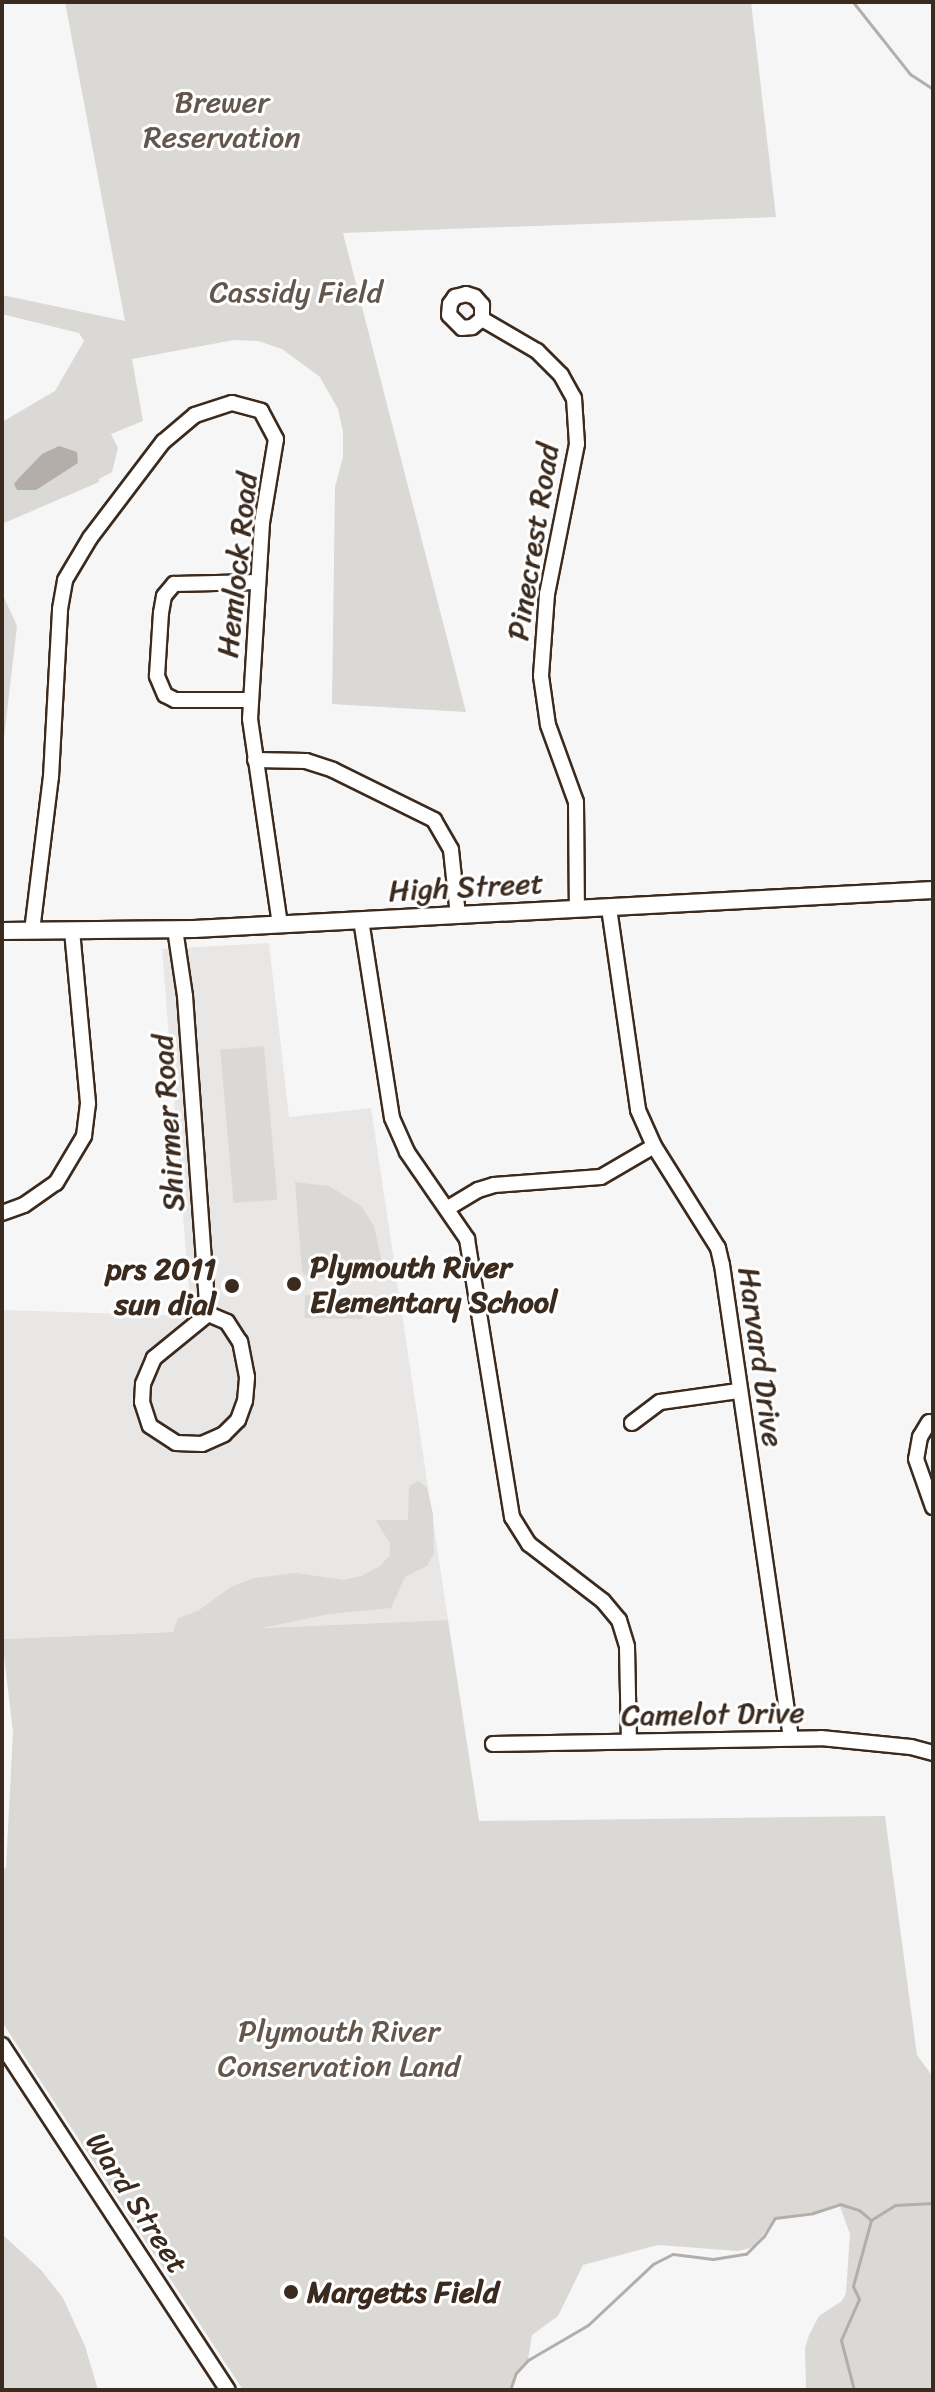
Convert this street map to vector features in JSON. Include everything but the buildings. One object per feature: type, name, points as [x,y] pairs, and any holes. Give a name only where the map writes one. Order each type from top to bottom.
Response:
[{"type":"main road","name":"High Street","points":[[2,931],[175,929],[933,890]]},
{"type":"street","name":"Pinecrest Road","points":[[482,319],[537,351],[561,375],[574,398],[577,444],[547,594],[541,676],[548,725],[576,802],[577,909]]},
{"type":"street","name":"Hemlock Road","points":[[32,931],[52,762],[63,587],[78,555],[163,442],[185,422],[219,405],[237,403],[254,408],[271,424],[276,448],[263,509],[251,700],[255,760],[280,924]]},
{"type":"street","points":[[251,700],[175,700],[165,695],[157,676],[164,596],[174,584],[258,582]]},
{"type":"street","points":[[255,760],[306,761],[333,770],[434,820],[451,850],[458,915]]},
{"type":"street","name":"Harvard Drive","points":[[609,908],[633,1087],[641,1118],[654,1146],[718,1248],[791,1738]]},
{"type":"street","points":[[361,920],[392,1118],[407,1152],[448,1208],[467,1239],[471,1254],[512,1517],[529,1544],[603,1601],[619,1620],[629,1663],[629,1741]]},
{"type":"street","name":"Shirmer Road","points":[[175,929],[185,996],[208,1314]]},
{"type":"street","points":[[2,1213],[42,1195],[56,1183],[84,1136],[88,1103],[72,931]]},
{"type":"street","points":[[448,1208],[478,1190],[494,1185],[601,1177],[654,1146]]},
{"type":"street","points":[[208,1314],[227,1322],[240,1342],[247,1377],[245,1401],[238,1420],[224,1434],[202,1444],[176,1443],[150,1426],[142,1402],[143,1384],[154,1358],[208,1314]]},
{"type":"street","points":[[632,1423],[660,1402],[738,1391]]},
{"type":"street","points":[[929,1422],[920,1437],[916,1459],[933,1507]]},
{"type":"street","name":"Camelot Drive","points":[[493,1744],[791,1738],[889,1744],[933,1753]]},
{"type":"street","name":"Ward Street","points":[[2,2045],[228,2390]]},
{"type":"shaded area","points":[[59,446],[77,452],[78,463],[36,490],[17,490],[14,484],[18,479],[42,454]]},
{"type":"shaded area","name":"Plymouth River Elementary School","points":[[269,943],[289,1117],[371,1108],[448,1620],[2,1639],[2,1310],[191,1316],[162,949]]},
{"type":"green space","name":"Brewer Reservation","points":[[65,2],[751,2],[776,217],[343,233],[466,712],[332,704],[335,487],[343,457],[343,432],[338,409],[320,377],[282,349],[258,341],[234,340],[132,359],[143,421],[111,434],[118,448],[112,472],[99,482],[2,524],[2,422],[55,391],[84,341],[79,333],[2,314],[2,295],[125,321]]},
{"type":"green space","points":[[2,593],[17,626],[2,755]]},
{"type":"green space","points":[[264,1046],[277,1199],[234,1203],[220,1050]]},
{"type":"green space","points":[[295,1182],[329,1186],[361,1206],[374,1226],[384,1271],[311,1279],[302,1272]]},
{"type":"green space","points":[[305,1295],[363,1296],[363,1319],[305,1318]]},
{"type":"green space","name":"Plymouth River Conservation Land","points":[[419,1481],[427,1488],[433,1514],[434,1553],[427,1566],[405,1577],[391,1608],[329,1614],[262,1628],[448,1620],[479,1821],[885,1816],[917,2055],[933,2077],[933,2390],[806,2389],[805,2348],[809,2335],[819,2316],[842,2301],[846,2293],[850,2234],[839,2204],[813,2213],[775,2218],[754,2247],[738,2251],[658,2245],[583,2265],[558,2316],[532,2335],[528,2360],[516,2373],[510,2390],[243,2390],[2,2022],[2,1869],[6,1868],[13,1732],[2,1639],[173,1632],[178,1618],[198,1611],[231,1587],[254,1578],[296,1573],[343,1580],[361,1576],[380,1566],[390,1555],[390,1544],[376,1520],[408,1520],[409,1486]]},
{"type":"green space","points":[[2,2234],[41,2270],[63,2298],[85,2346],[98,2390],[2,2388]]},
{"type":"waterway","points":[[853,2],[910,74],[933,89]]},
{"type":"waterway","points":[[510,2390],[516,2373],[528,2360],[588,2325],[653,2264],[673,2254],[713,2259],[746,2254],[764,2236],[775,2218],[813,2213],[840,2204],[859,2210],[871,2220],[895,2205],[933,2203]]},
{"type":"waterway","points":[[854,2390],[841,2340],[859,2299],[853,2286],[871,2220]]},
{"type":"place","name":"Plymouth River Elementary School","points":[[294,1284]]},
{"type":"place","name":"prs 2011 sun dial","points":[[232,1286]]},
{"type":"place","name":"Margetts Field","points":[[291,2292]]},
{"type":"park label","name":"Cassidy Field","points":[[296,292]]}]
